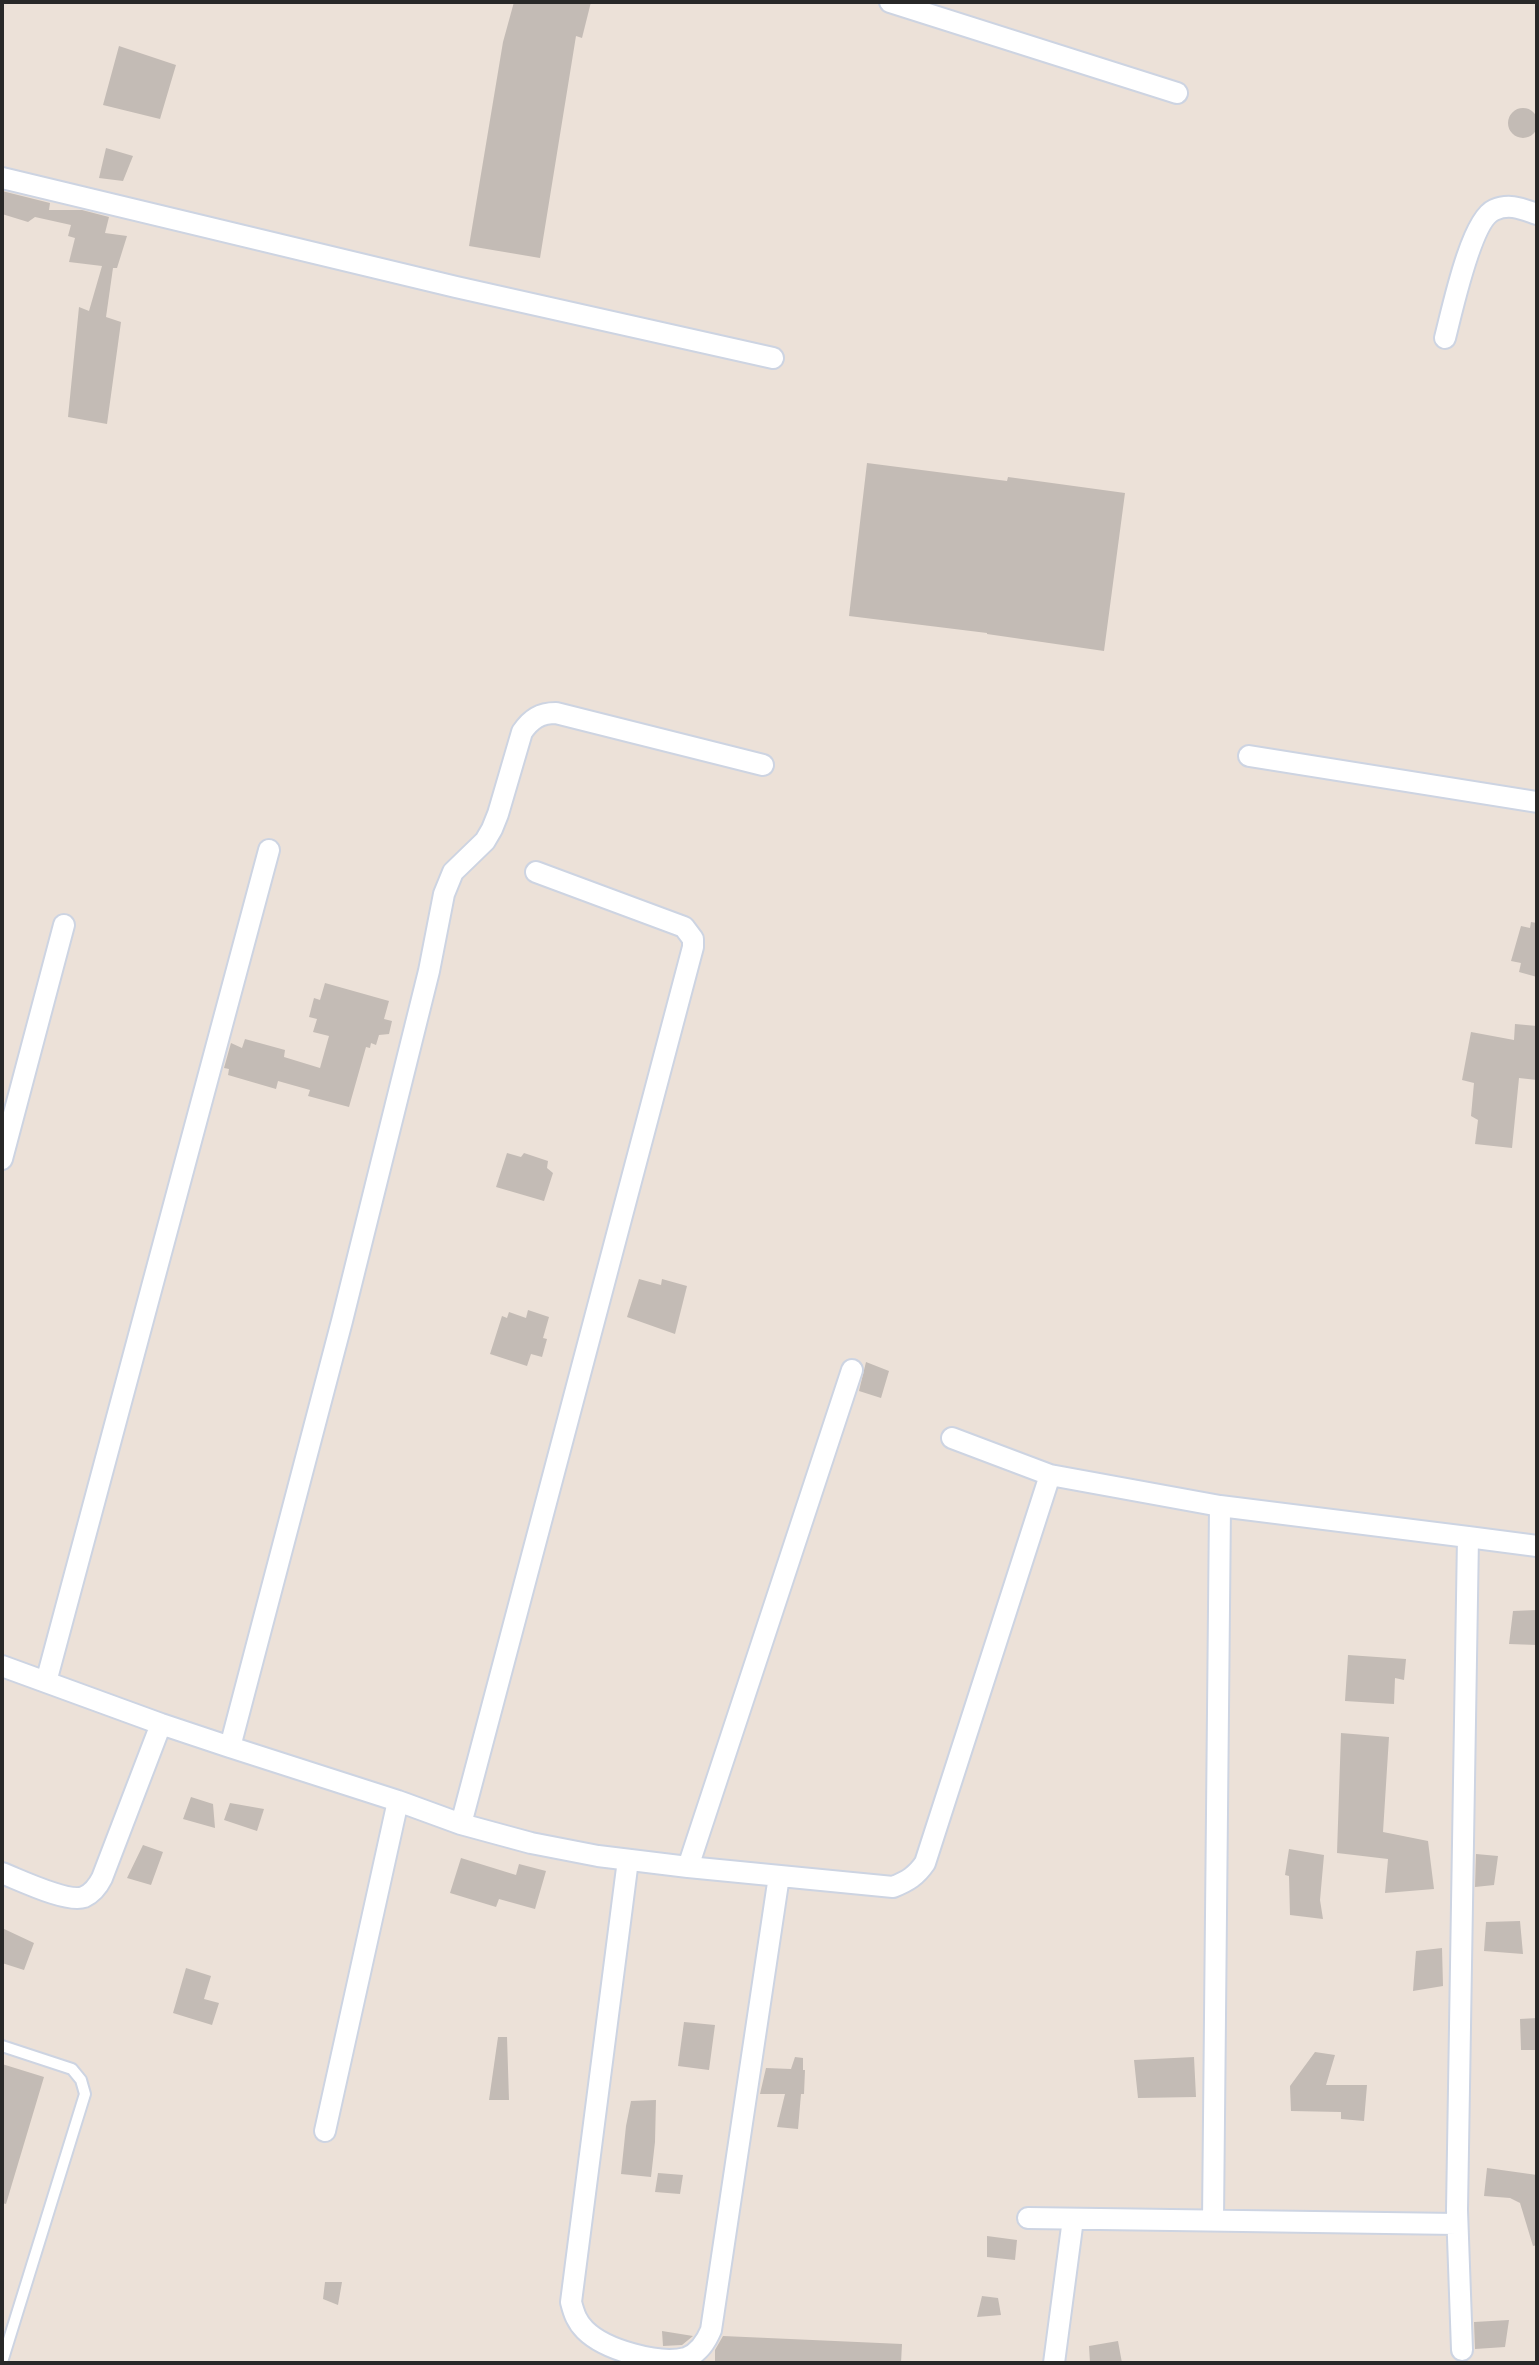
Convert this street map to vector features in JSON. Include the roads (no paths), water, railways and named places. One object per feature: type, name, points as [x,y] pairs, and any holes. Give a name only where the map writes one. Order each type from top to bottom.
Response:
[{"type":"street","points":[[890,2],[950,11],[1177,93]]},
{"type":"street","points":[[2,178],[456,287],[773,358]]},
{"type":"street","points":[[1445,338],[1474,236],[1483,219],[1491,211],[1510,205],[1537,214]]},
{"type":"street","points":[[230,1747],[342,1321],[429,971],[444,894],[453,872],[485,841],[492,829],[522,732],[529,721],[537,716],[556,713],[763,765]]},
{"type":"street","points":[[1249,756],[1537,802]]},
{"type":"street","points":[[46,1682],[269,850]]},
{"type":"street","points":[[461,1824],[693,947],[693,939],[684,927],[536,872]]},
{"type":"street","points":[[2,1159],[64,925]]},
{"type":"street","points":[[688,1867],[852,1370]]},
{"type":"street","points":[[952,1438],[1050,1475],[1220,1506],[1537,1546]]},
{"type":"street","points":[[2,1666],[161,1724],[461,1824],[531,1843],[628,1860],[893,1887],[909,1881],[925,1863],[1050,1475]]},
{"type":"street","points":[[1213,2220],[1220,1506]]},
{"type":"street","points":[[1462,2350],[1457,2224],[1468,1537]]},
{"type":"street","points":[[2,1873],[66,1897],[84,1897],[96,1888],[161,1724]]},
{"type":"street","points":[[325,2131],[398,1801]]},
{"type":"street","points":[[628,1860],[571,2302],[578,2322],[598,2340],[625,2352],[664,2359],[686,2358],[696,2352],[711,2330],[779,1876]]},
{"type":"street","points":[[1028,2218],[1457,2224]]},
{"type":"street","points":[[1054,2363],[1073,2219]]},
{"type":"lane","points":[[2,2046],[72,2069],[81,2080],[85,2102],[2,2362]]}]
